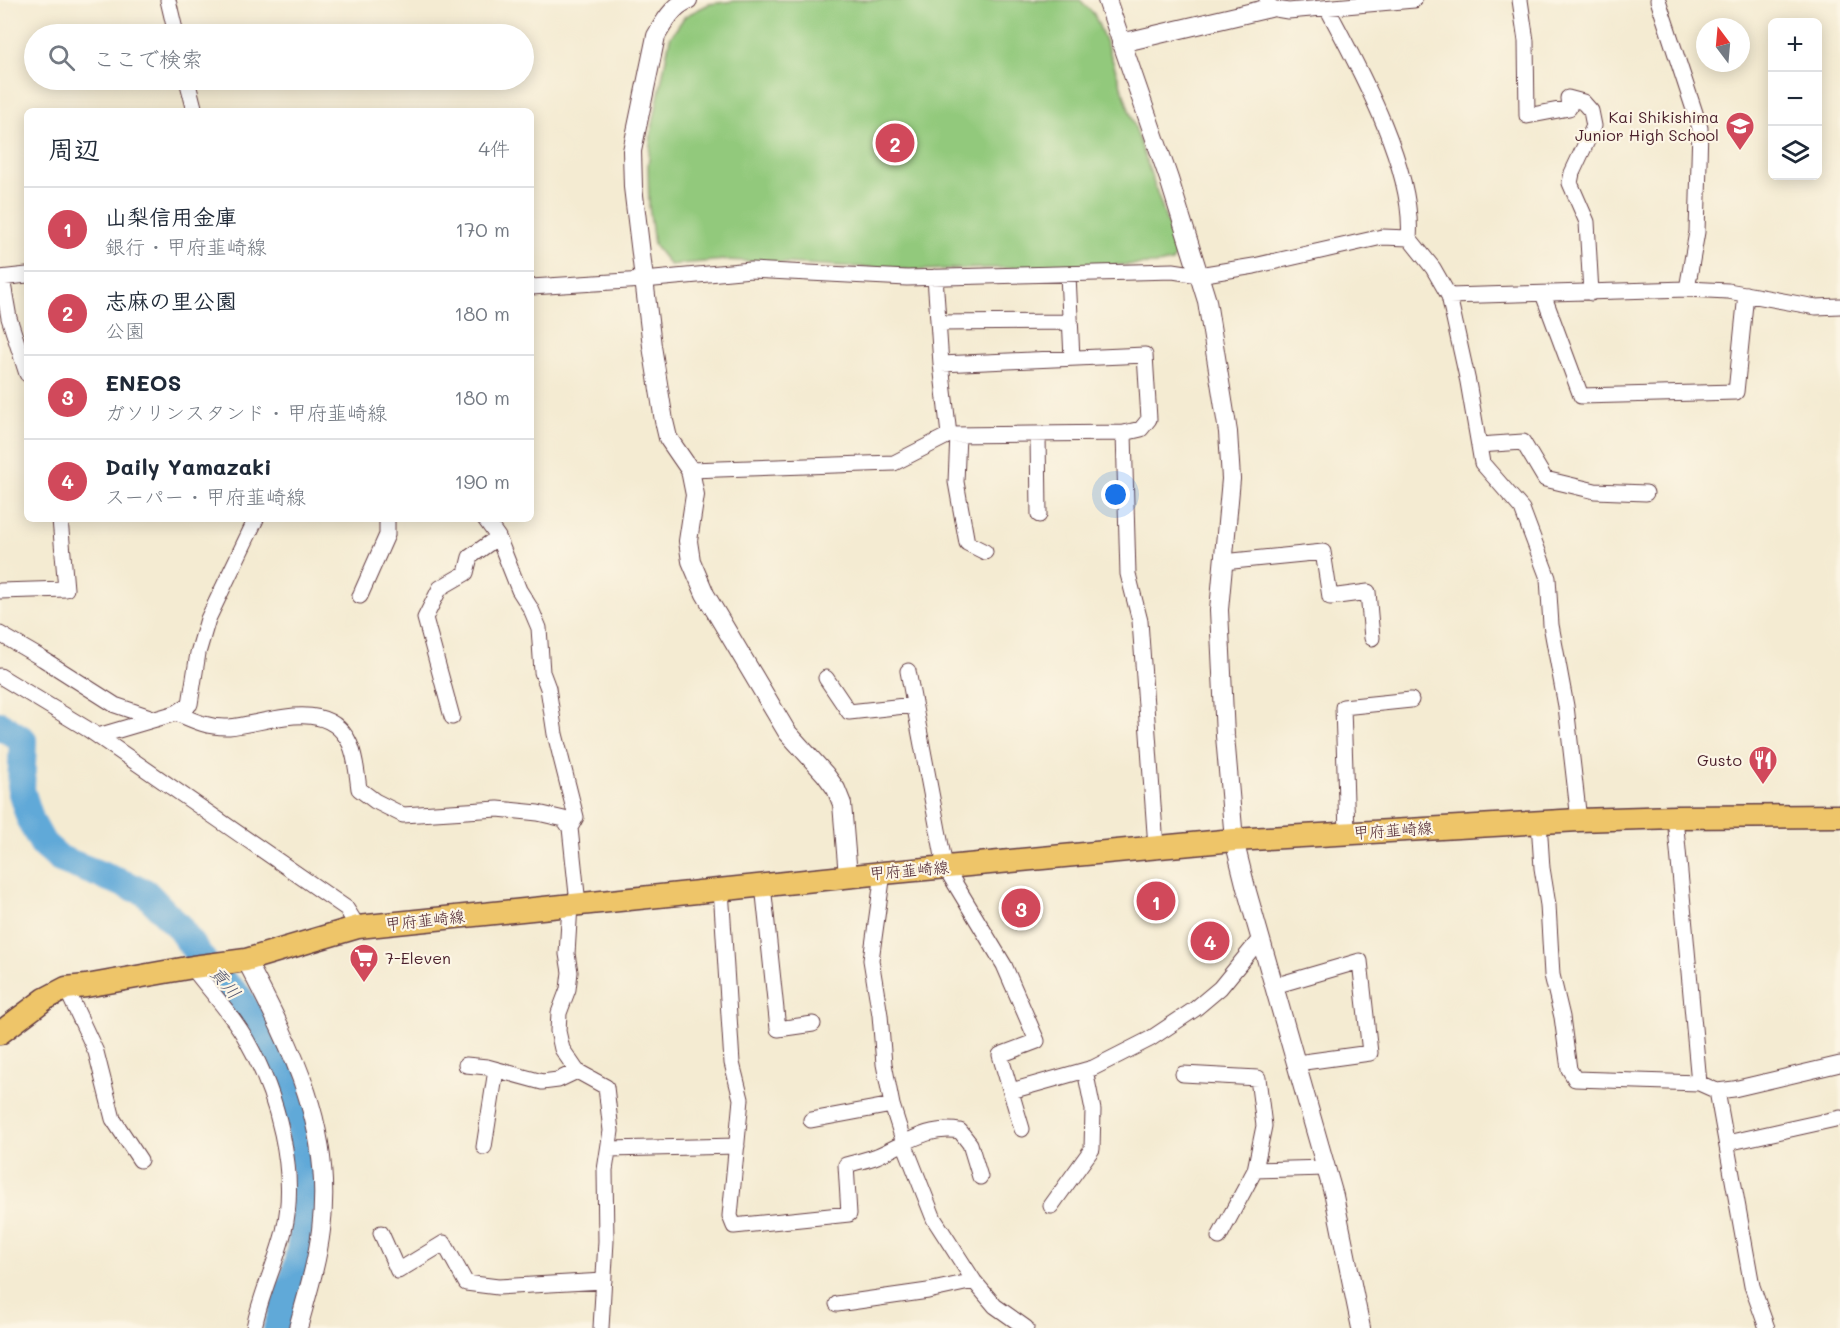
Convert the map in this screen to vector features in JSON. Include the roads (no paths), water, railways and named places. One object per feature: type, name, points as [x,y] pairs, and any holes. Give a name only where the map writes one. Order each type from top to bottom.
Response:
[{"type":"main road","name":"甲府韮崎線","points":[[0,1033],[45,999],[66,988],[246,960],[358,927],[849,876],[1234,840],[1579,820],[1840,816]]},
{"type":"street","points":[[168,0],[174,24]]},
{"type":"street","points":[[687,0],[680,3],[666,19],[656,36],[632,151],[633,187],[652,346],[666,429],[668,438],[690,470],[696,495],[688,541],[691,561],[705,594],[787,732],[836,789],[842,804],[849,876]]},
{"type":"street","points":[[1107,0],[1169,179],[1207,301],[1228,432],[1231,479],[1219,621],[1225,736],[1234,840],[1326,1168],[1361,1328]]},
{"type":"street","points":[[1121,43],[1268,4],[1288,11],[1414,0]]},
{"type":"street","points":[[1520,0],[1526,41],[1527,116],[1569,108],[1568,98],[1583,102],[1591,111],[1594,126],[1572,173],[1570,183],[1587,222],[1591,292]]},
{"type":"street","points":[[1658,0],[1700,128],[1697,232],[1687,289]]},
{"type":"street","points":[[1327,8],[1371,95],[1394,155],[1405,192],[1410,222],[1409,238],[1433,268],[1449,296],[1468,382],[1482,464],[1522,509],[1548,578],[1551,625],[1566,706],[1579,820]]},
{"type":"street","points":[[190,90],[194,108]]},
{"type":"street","points":[[534,287],[751,270],[907,278],[1173,271],[1199,274],[1254,266],[1382,237],[1409,238]]},
{"type":"street","points":[[24,275],[1,278],[9,318],[24,365]]},
{"type":"street","points":[[1068,275],[1072,358]]},
{"type":"street","points":[[935,277],[941,364],[954,435],[956,482],[966,543],[985,552]]},
{"type":"street","points":[[1449,296],[1687,289],[1728,291],[1816,308],[1840,306]]},
{"type":"street","points":[[1543,294],[1581,396],[1736,392],[1746,294]]},
{"type":"street","points":[[938,323],[1070,322]]},
{"type":"street","points":[[690,470],[894,463],[954,435],[1124,433],[1141,429],[1149,419],[1145,355],[941,364]]},
{"type":"street","points":[[1124,433],[1128,574],[1140,621],[1156,847]]},
{"type":"street","points":[[1038,434],[1039,515]]},
{"type":"street","points":[[1479,445],[1523,442],[1545,479],[1595,491],[1646,493]]},
{"type":"street","points":[[0,591],[66,589],[60,522]]},
{"type":"street","points":[[98,736],[176,713],[190,704],[198,653],[208,619],[255,522]]},
{"type":"street","points":[[360,596],[387,535],[387,522]]},
{"type":"street","points":[[487,522],[498,537],[519,590],[539,628],[542,672],[548,688],[555,734],[576,817],[570,828]]},
{"type":"street","points":[[452,717],[425,618],[440,588],[466,573],[470,557],[498,537]]},
{"type":"street","points":[[1223,562],[1323,552],[1330,597],[1368,592],[1372,638]]},
{"type":"street","points":[[0,634],[115,705],[156,719]]},
{"type":"street","points":[[908,672],[945,867],[1004,965],[1037,1041],[1000,1055],[1022,1129]]},
{"type":"street","points":[[0,676],[98,736],[346,908],[358,927]]},
{"type":"street","points":[[825,678],[849,712],[914,705]]},
{"type":"street","points":[[1347,833],[1343,707],[1411,700]]},
{"type":"street","points":[[176,713],[202,725],[228,727],[301,715],[322,717],[340,728],[351,746],[359,789],[375,801],[403,815],[498,808],[564,819],[570,828],[574,904],[567,954],[570,972],[559,1014],[558,1031],[562,1049],[577,1071],[606,1087],[611,1131],[605,1170],[606,1241],[601,1328]]},
{"type":"street","points":[[1675,817],[1699,1083]]},
{"type":"street","points":[[1539,822],[1542,868],[1548,905],[1552,975],[1562,1017],[1569,1069],[1575,1079],[1699,1083],[1717,1090],[1734,1089],[1840,1064]]},
{"type":"street","points":[[883,873],[871,960],[880,1015],[884,1064],[892,1105],[904,1143],[934,1219],[974,1281],[995,1306],[1026,1328]]},
{"type":"street","points":[[763,885],[778,1029],[813,1024]]},
{"type":"street","points":[[721,890],[732,1063],[741,1099],[730,1216],[734,1226],[849,1214],[846,1166],[876,1156],[927,1132],[950,1129],[960,1131],[970,1144],[980,1177]]},
{"type":"street","points":[[1011,1091],[1085,1070],[1150,1039],[1195,1009],[1220,988],[1260,939]]},
{"type":"street","points":[[246,960],[288,1040],[302,1075],[314,1117],[321,1158],[321,1228],[314,1268],[298,1328]]},
{"type":"street","points":[[1274,986],[1360,960],[1370,1053],[1297,1063]]},
{"type":"street","points":[[192,967],[246,1039],[263,1072],[284,1146],[288,1176],[288,1206],[284,1232],[254,1328]]},
{"type":"street","points":[[66,988],[96,1052],[113,1119],[140,1160]]},
{"type":"street","points":[[466,1065],[542,1082],[558,1080],[577,1071]]},
{"type":"street","points":[[484,1147],[496,1070]]},
{"type":"street","points":[[1051,1206],[1092,1149],[1093,1110],[1085,1070]]},
{"type":"street","points":[[1183,1074],[1258,1078],[1264,1126],[1255,1170],[1219,1237]]},
{"type":"street","points":[[1717,1090],[1752,1286],[1767,1328]]},
{"type":"street","points":[[811,1120],[892,1105]]},
{"type":"street","points":[[1726,1143],[1840,1118]]},
{"type":"street","points":[[609,1149],[737,1146]]},
{"type":"street","points":[[1255,1170],[1326,1168]]},
{"type":"street","points":[[381,1233],[398,1271],[444,1243],[466,1283],[498,1287],[604,1281]]},
{"type":"street","points":[[837,1304],[928,1291],[974,1281]]},
{"type":"waterway","name":"貢川","points":[[0,725],[23,740],[21,790],[31,822],[43,844],[60,859],[145,892],[178,926],[209,969],[239,997],[284,1074],[299,1123],[305,1176],[302,1239],[296,1270],[277,1328]]},
{"type":"place","name":"志麻の里公園","points":[[895,143]]},
{"type":"place","name":"Kai Shikishima Junior High School","points":[[1740,152]]},
{"type":"place","name":"Gusto","points":[[1763,786]]},
{"type":"place","name":"山梨信用金庫","points":[[1156,901]]},
{"type":"place","name":"ENEOS","points":[[1021,908]]},
{"type":"place","name":"Daily Yamazaki","points":[[1210,941]]},
{"type":"place","name":"7-Eleven","points":[[364,984]]}]
